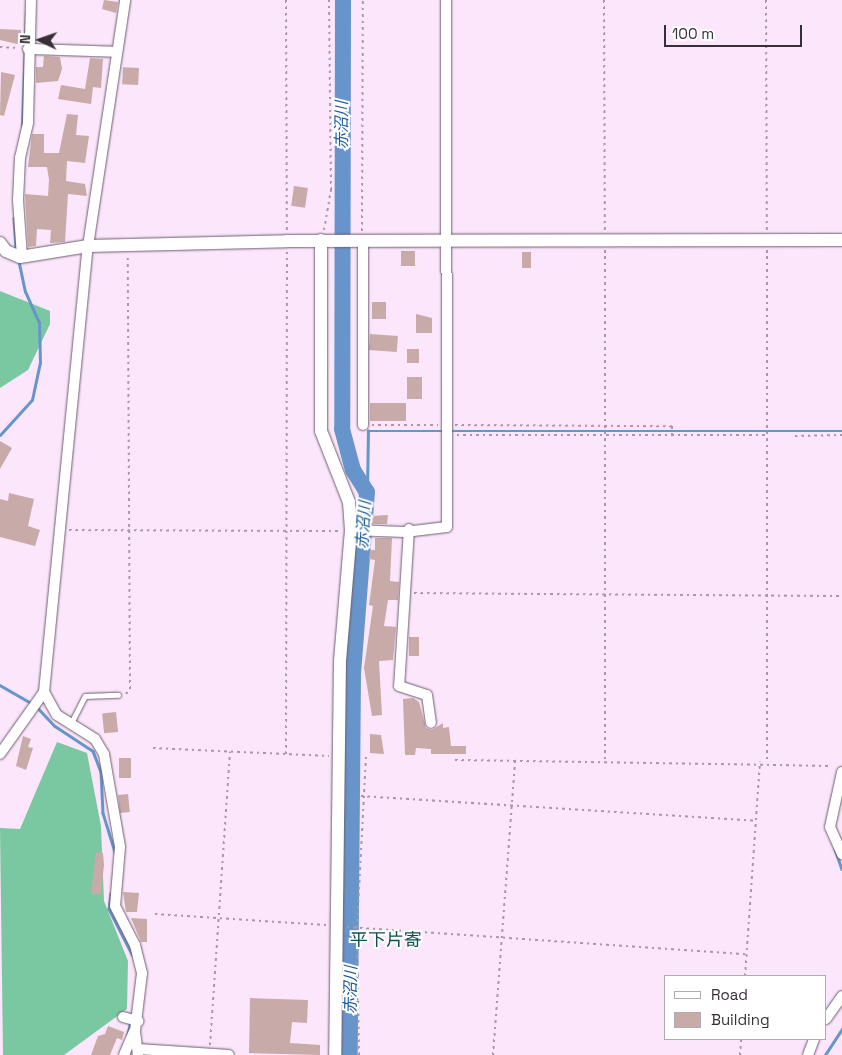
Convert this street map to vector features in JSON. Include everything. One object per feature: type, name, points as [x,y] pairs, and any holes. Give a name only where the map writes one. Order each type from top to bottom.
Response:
[{"type":"street","points":[[19,257],[18,200],[20,158],[28,122],[24,48],[25,24],[31,0]]},
{"type":"street","points":[[0,754],[44,692],[88,246],[125,0]]},
{"type":"street","points":[[360,531],[448,527],[446,0]]},
{"type":"street","points":[[24,48],[117,52]]},
{"type":"street","points":[[324,240],[321,431],[360,531],[340,660],[341,926],[335,1055]]},
{"type":"street","points":[[0,243],[19,257],[88,246],[324,240],[605,242],[842,240]]},
{"type":"street","points":[[360,241],[362,425]]},
{"type":"street","points":[[409,529],[399,686],[428,695],[431,723]]},
{"type":"street","points":[[44,692],[57,715],[95,739],[104,754],[120,847],[115,906],[135,945],[142,973],[138,1020],[124,1055]]},
{"type":"street","points":[[842,772],[830,827],[842,854]]},
{"type":"street","points":[[827,1018],[842,996]]},
{"type":"street","points":[[122,1017],[138,1020]]},
{"type":"street","points":[[131,1036],[138,1052],[229,1055]]},
{"type":"street","points":[[808,1055],[814,1040]]},
{"type":"lane","points":[[71,724],[85,696],[118,695]]},
{"type":"path","points":[[286,0],[286,754]]},
{"type":"path","points":[[324,240],[331,190],[329,0]]},
{"type":"path","points":[[360,241],[363,0]]},
{"type":"path","points":[[604,0],[605,762]]},
{"type":"path","points":[[766,0],[767,763]]},
{"type":"path","points":[[0,47],[24,48]]},
{"type":"path","points":[[118,695],[130,688],[128,245]]},
{"type":"path","points":[[362,425],[448,430],[605,434],[767,434]]},
{"type":"path","points":[[448,430],[605,426],[672,428],[672,435]]},
{"type":"path","points":[[795,436],[842,435]]},
{"type":"path","points":[[59,530],[360,531]]},
{"type":"path","points":[[406,594],[842,596]]},
{"type":"path","points":[[152,748],[341,756]]},
{"type":"path","points":[[210,1054],[230,752]]},
{"type":"path","points":[[360,1055],[356,928],[361,796],[366,756]]},
{"type":"path","points":[[455,760],[760,762],[830,766]]},
{"type":"path","points":[[493,1055],[515,761]]},
{"type":"path","points":[[745,975],[760,762]]},
{"type":"path","points":[[361,796],[756,821]]},
{"type":"path","points":[[155,914],[746,954]]},
{"type":"path","points":[[740,1055],[741,1040]]},
{"type":"green space","points":[[0,291],[50,311],[50,324],[28,370],[0,388]]},
{"type":"green space","points":[[57,742],[87,753],[101,826],[104,901],[128,961],[127,1009],[64,1055],[3,1055],[0,828],[20,829]]},
{"type":"building","points":[[104,0],[118,2],[116,13],[102,9]]},
{"type":"building","points":[[0,29],[21,30],[21,45],[0,40]]},
{"type":"building","points":[[44,56],[60,57],[62,69],[58,81],[36,83],[36,67],[43,67]]},
{"type":"building","points":[[90,58],[103,59],[101,88],[93,87],[91,104],[58,99],[61,85],[85,89]]},
{"type":"building","points":[[123,67],[139,68],[138,85],[122,84]]},
{"type":"building","points":[[1,72],[15,75],[4,116],[0,115]]},
{"type":"building","points":[[67,114],[78,115],[76,135],[89,136],[85,163],[67,161],[66,181],[85,184],[87,196],[68,194],[65,242],[50,243],[51,230],[37,229],[36,246],[28,247],[25,194],[48,196],[49,180],[47,167],[28,167],[32,134],[44,134],[44,153],[59,153]]},
{"type":"building","points":[[294,186],[308,188],[305,208],[291,206]]},
{"type":"building","points":[[401,251],[415,251],[415,266],[401,266]]},
{"type":"building","points":[[522,252],[531,252],[531,268],[522,268]]},
{"type":"building","points":[[372,302],[386,302],[386,319],[372,319]]},
{"type":"building","points":[[416,314],[432,318],[432,333],[416,333]]},
{"type":"building","points":[[370,334],[398,336],[397,352],[369,350]]},
{"type":"building","points":[[407,349],[419,349],[419,363],[407,363]]},
{"type":"building","points":[[407,377],[422,377],[422,399],[407,399]]},
{"type":"building","points":[[370,403],[406,403],[406,421],[370,421]]},
{"type":"building","points":[[0,441],[12,448],[0,469]]},
{"type":"building","points":[[9,493],[34,499],[28,526],[40,530],[35,546],[0,537],[0,499],[8,501]]},
{"type":"building","points":[[388,515],[387,524],[371,524],[371,516]]},
{"type":"building","points":[[375,538],[392,538],[390,581],[399,582],[398,600],[388,600],[384,626],[396,627],[393,660],[379,661],[382,715],[372,716],[364,668],[373,606],[369,605],[375,560],[369,559],[370,550],[375,550]]},
{"type":"building","points":[[409,637],[419,637],[419,656],[409,656]]},
{"type":"building","points":[[413,698],[419,702],[426,728],[432,730],[443,723],[443,728],[449,727],[451,746],[466,746],[466,754],[431,754],[431,749],[416,748],[415,755],[405,755],[403,699]]},
{"type":"building","points":[[116,712],[118,732],[104,733],[102,713]]},
{"type":"building","points":[[370,734],[381,735],[384,754],[370,753]]},
{"type":"building","points":[[23,736],[31,739],[28,747],[33,748],[26,770],[16,766]]},
{"type":"building","points":[[119,758],[131,758],[131,778],[119,778]]},
{"type":"building","points":[[128,794],[130,812],[120,813],[118,795]]},
{"type":"building","points":[[96,852],[103,853],[104,865],[101,894],[91,894]]},
{"type":"building","points":[[123,892],[139,893],[137,912],[126,912]]},
{"type":"building","points":[[131,918],[147,919],[147,942],[141,942]]},
{"type":"building","points":[[250,998],[308,1000],[307,1023],[292,1022],[290,1043],[320,1045],[320,1055],[249,1053]]},
{"type":"building","points":[[108,1026],[124,1032],[122,1040],[117,1038],[110,1055],[91,1055],[98,1036],[105,1034]]},
{"type":"waterway","name":"赤沼川","points":[[343,0],[342,429],[353,470],[367,492],[353,676],[350,1055]]},
{"type":"waterway","points":[[22,126],[26,11]]},
{"type":"waterway","points":[[14,218],[16,250]]},
{"type":"waterway","points":[[0,435],[32,400],[40,363],[39,323],[25,292],[18,260]]},
{"type":"waterway","points":[[367,492],[368,431],[443,431]]},
{"type":"waterway","points":[[449,431],[842,431]]},
{"type":"waterway","points":[[0,685],[33,704]]},
{"type":"waterway","points":[[37,707],[55,726],[93,751],[101,772],[103,813],[115,852]]},
{"type":"waterway","points":[[835,849],[842,869]]},
{"type":"waterway","points":[[111,893],[109,909],[132,954]]},
{"type":"waterway","points":[[127,1037],[130,1023]]},
{"type":"waterway","points":[[825,1055],[842,1029]]},
{"type":"district","name":"平下片寄","points":[[386,940]]}]
